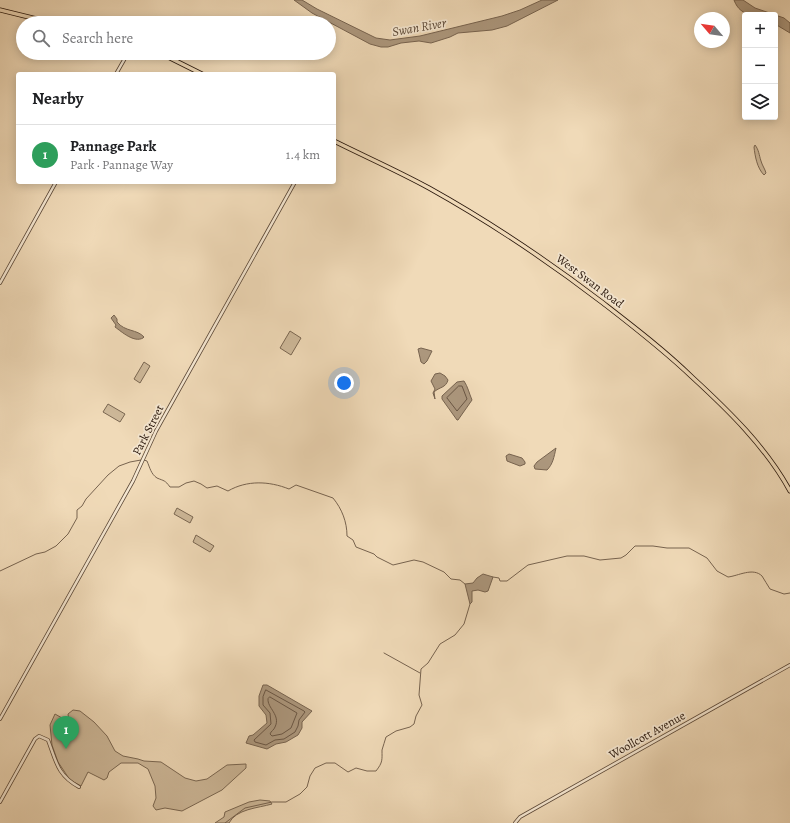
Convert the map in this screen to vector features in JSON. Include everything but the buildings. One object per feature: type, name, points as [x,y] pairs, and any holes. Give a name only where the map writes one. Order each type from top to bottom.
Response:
[{"type":"main road","points":[[0,10],[24,16]]},
{"type":"main road","points":[[174,60],[198,72]]},
{"type":"main road","name":"West Swan Road","points":[[336,142],[429,188],[506,233],[565,274],[652,341],[707,391],[763,450],[781,475],[790,491]]},
{"type":"street","points":[[117,72],[124,60]]},
{"type":"street","points":[[0,283],[55,184]]},
{"type":"street","name":"Park Street","points":[[0,719],[133,481],[156,431],[295,184]]},
{"type":"street","name":"Woollcott Avenue","points":[[515,823],[520,817],[790,666]]},
{"type":"street","points":[[0,802],[35,738],[39,736],[48,740],[56,764],[66,779],[79,787]]},
{"type":"shaded area","points":[[755,145],[766,173],[764,175],[757,162],[754,147]]},
{"type":"shaded area","points":[[290,331],[301,338],[291,355],[280,348]]},
{"type":"shaded area","points":[[144,362],[150,366],[140,383],[134,379]]},
{"type":"shaded area","points":[[108,404],[125,414],[120,422],[103,412]]},
{"type":"shaded area","points":[[177,508],[193,517],[190,523],[174,514]]},
{"type":"shaded area","points":[[196,535],[214,546],[210,552],[193,542]]},
{"type":"shaded area","points":[[73,710],[80,711],[94,722],[107,736],[115,751],[123,756],[144,761],[161,762],[185,778],[196,781],[207,779],[227,765],[246,764],[246,768],[222,790],[182,811],[165,808],[156,810],[153,806],[156,798],[155,786],[148,769],[138,763],[121,763],[109,772],[107,778],[104,780],[88,772],[81,786],[70,780],[58,762],[52,745],[50,725],[55,714],[69,722],[68,714]]},
{"type":"shaded area","points":[[260,800],[270,801],[272,804],[242,812],[232,818],[229,823],[215,823],[224,817],[225,812],[249,802]]},
{"type":"water","name":"Swan River","points":[[294,0],[302,0],[331,16],[318,16]]},
{"type":"water","name":"Swan River","points":[[542,0],[558,0],[507,26],[492,30],[458,33],[431,43],[419,41],[401,43],[388,47],[370,44],[336,26],[336,18],[376,38],[390,40],[420,36],[502,16]]},
{"type":"water","points":[[734,0],[743,0],[755,8],[767,12],[744,12],[737,6]]},
{"type":"water","points":[[778,16],[784,18],[790,23],[790,33],[778,26]]},
{"type":"water","points":[[114,315],[120,325],[141,334],[144,337],[136,339],[121,332],[115,327],[116,325],[111,318]]},
{"type":"water","points":[[421,348],[432,351],[424,364],[421,362],[418,349]]},
{"type":"water","points":[[440,373],[448,380],[444,386],[434,392],[435,399],[433,393],[435,389],[431,381],[435,374]]},
{"type":"water","points":[[464,381],[472,400],[457,420],[442,399],[442,396],[457,382]]},
{"type":"water","points":[[556,448],[552,463],[547,470],[535,469],[534,466],[537,462]]},
{"type":"water","points":[[509,454],[522,458],[525,464],[520,466],[507,461],[506,456]]},
{"type":"water","points":[[483,574],[493,577],[488,591],[472,591],[472,602],[470,604],[465,584],[473,583]]},
{"type":"water","points":[[263,685],[267,685],[312,711],[302,722],[302,728],[298,735],[286,742],[276,744],[267,749],[246,743],[249,736],[253,735],[267,723],[266,715],[259,706],[259,696]]},
{"type":"waterway","points":[[0,571],[56,546],[68,534],[77,518],[77,510],[108,475],[119,466],[141,460]]},
{"type":"waterway","points":[[144,460],[147,461],[153,475],[166,482],[170,487],[179,487],[194,481],[207,488],[217,486],[228,491],[235,487],[250,483],[274,484],[289,489],[296,485],[333,498],[343,516],[347,536],[353,540],[356,547],[374,554],[393,565],[414,560],[423,562],[444,572],[451,579],[460,580],[465,584]]},
{"type":"waterway","points":[[493,577],[499,578],[500,581],[507,581],[528,565],[567,556],[584,556],[600,560],[621,558],[635,546],[653,546],[667,548],[689,548],[707,558],[717,571],[728,577],[750,572],[758,573],[762,576],[770,589],[784,594],[790,593]]},
{"type":"waterway","points":[[225,823],[245,808],[272,802],[286,802],[300,794],[307,787],[310,776],[315,768],[326,763],[335,763],[348,772],[356,768],[367,771],[376,771],[382,761],[382,750],[386,737],[396,731],[410,727],[414,724],[416,716],[422,705],[419,695],[421,669],[428,663],[440,644],[455,635],[464,624],[470,604]]},
{"type":"waterway","points":[[384,653],[420,673]]},
{"type":"place","name":"Pannage Park","points":[[66,749]]}]
